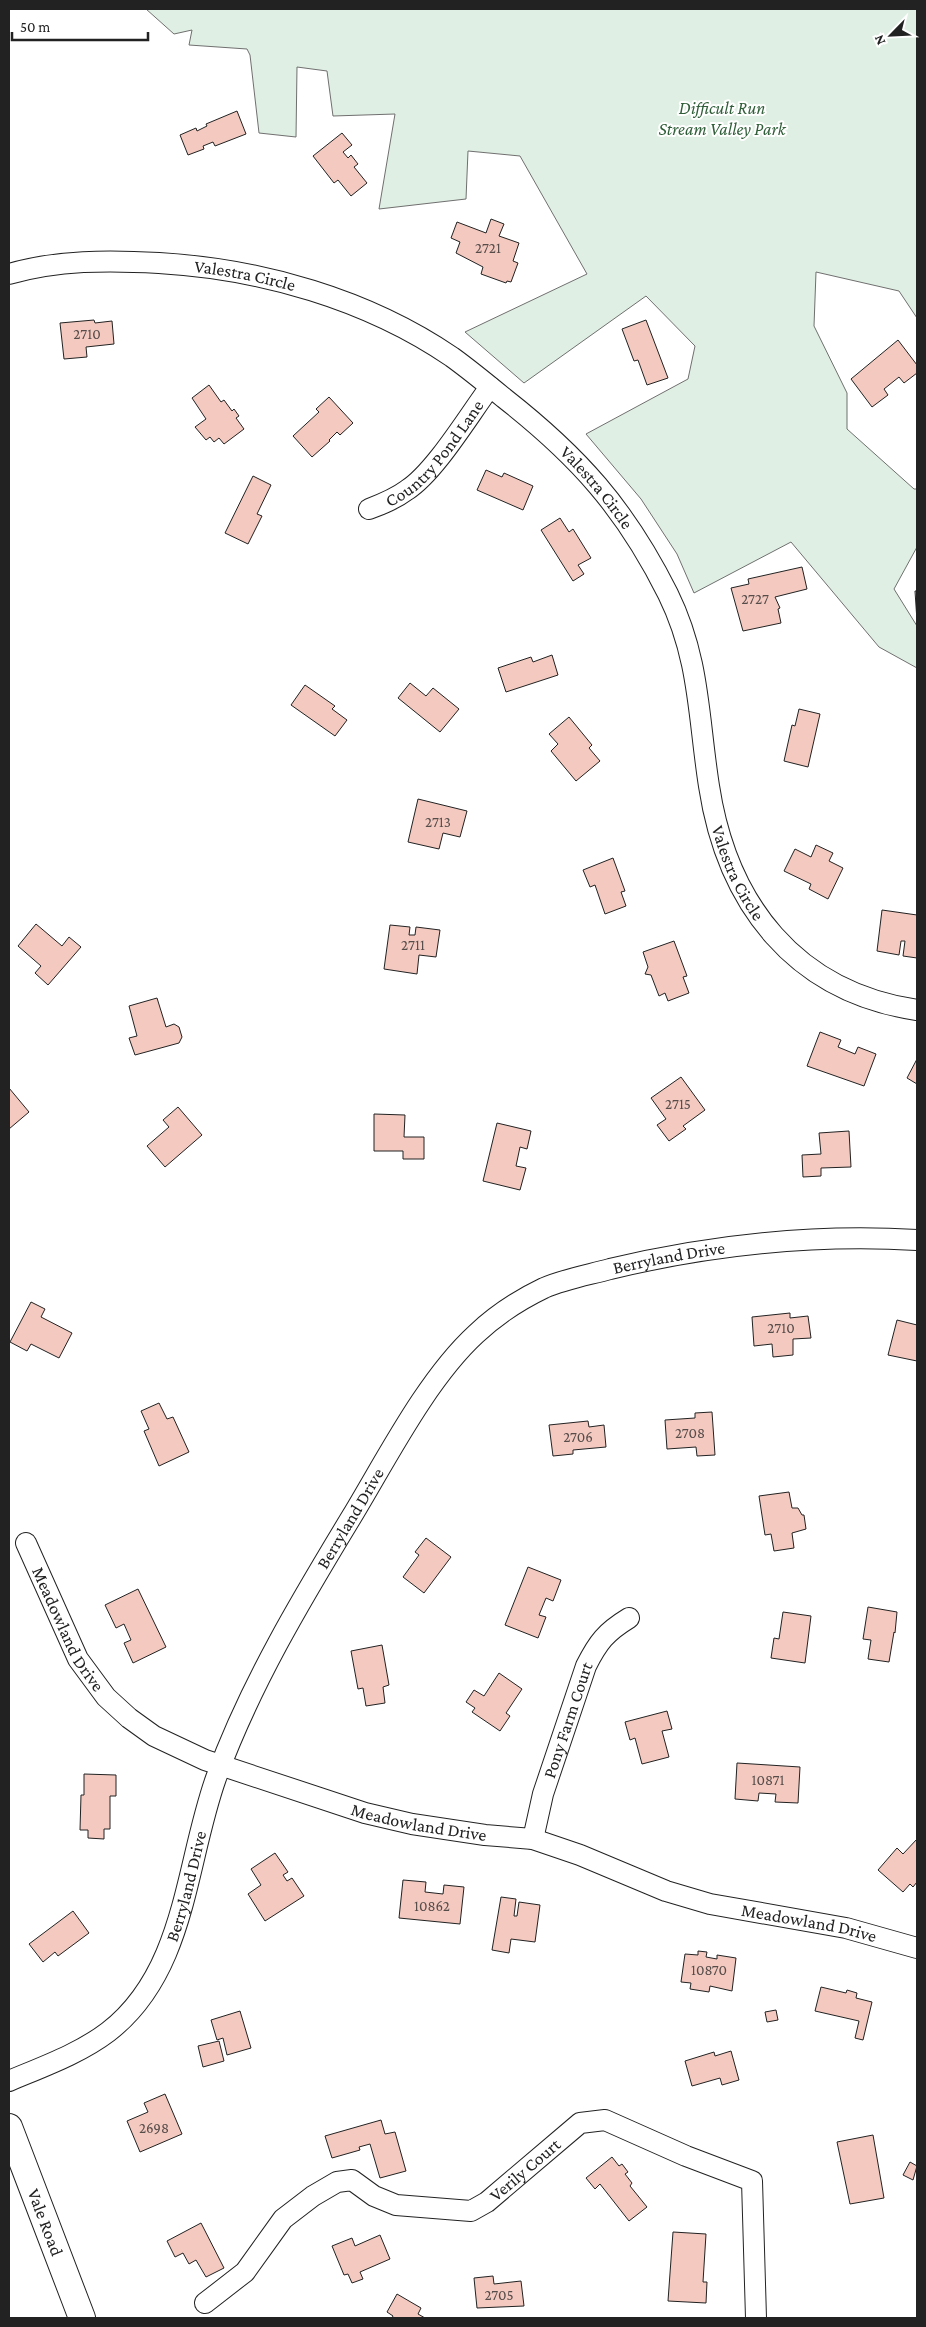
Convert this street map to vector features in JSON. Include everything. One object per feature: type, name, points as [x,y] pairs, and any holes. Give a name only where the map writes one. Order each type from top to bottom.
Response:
[{"type":"main road","name":"Vale Road","points":[[9,2128],[82,2318]]},
{"type":"street","name":"Valestra Circle","points":[[9,274],[54,264],[89,261],[192,265],[243,273],[294,285],[334,299],[391,323],[451,356],[544,430],[589,474],[611,500],[631,530],[668,595],[685,634],[693,662],[709,787],[718,827],[737,879],[758,915],[774,937],[816,974],[843,989],[873,1000],[917,1010]]},
{"type":"street","name":"Country Pond Lane","points":[[369,509],[409,490],[426,474],[490,387]]},
{"type":"street","name":"Berryland Drive","points":[[9,2081],[83,2047],[106,2034],[127,2015],[146,1993],[162,1968],[173,1941],[200,1833],[221,1766],[266,1663],[298,1605],[432,1385],[474,1336],[499,1314],[513,1305],[558,1282],[647,1260],[817,1238],[917,1240]]},
{"type":"street","name":"Meadowland Drive","points":[[26,1543],[78,1659],[106,1697],[129,1718],[154,1736],[221,1766],[365,1813],[412,1824],[485,1835],[534,1839],[580,1855],[666,1892],[710,1904],[846,1928],[917,1948]]},
{"type":"street","name":"Pony Farm Court","points":[[534,1839],[543,1794],[586,1666],[596,1646],[610,1629],[629,1618]]},
{"type":"street","name":"Verily Court","points":[[205,2303],[245,2272],[283,2220],[313,2196],[338,2182],[352,2180],[374,2196],[396,2205],[471,2211],[487,2202],[580,2123],[605,2120],[686,2156],[752,2181],[756,2318]]},
{"type":"green space","name":"Difficult Run Stream Valley Park","points":[[146,9],[917,9],[917,318],[899,291],[816,272],[814,326],[847,393],[847,429],[914,489],[917,489],[917,547],[894,589],[917,626],[917,668],[879,647],[791,542],[694,593],[677,554],[641,499],[586,434],[688,379],[695,346],[646,296],[524,383],[465,332],[587,274],[520,156],[468,151],[466,199],[379,209],[395,114],[333,116],[327,71],[297,67],[296,137],[259,133],[250,55],[247,49],[189,45],[192,30],[174,34]]},
{"type":"building","points":[[237,111],[246,134],[215,146],[213,142],[203,146],[204,149],[188,155],[180,135],[196,128],[197,131],[207,126],[206,124]]},
{"type":"building","points":[[342,133],[352,145],[343,152],[348,158],[351,155],[358,164],[354,167],[367,183],[351,196],[338,180],[334,183],[313,156]]},
{"type":"building","points":[[491,219],[504,224],[499,236],[519,243],[513,261],[518,263],[511,282],[507,281],[506,283],[481,274],[483,267],[456,253],[460,242],[451,238],[457,222],[486,233]]},
{"type":"building","points":[[94,320],[95,323],[112,321],[114,344],[86,347],[87,357],[64,359],[60,323]]},
{"type":"building","points":[[646,320],[668,378],[647,385],[638,360],[634,361],[622,329]]},
{"type":"building","points":[[898,340],[917,365],[917,373],[904,383],[899,377],[884,389],[888,395],[872,407],[851,379]]},
{"type":"building","points":[[209,385],[221,402],[224,400],[232,411],[234,409],[239,416],[236,418],[244,429],[224,444],[219,438],[214,442],[210,437],[206,440],[195,427],[206,419],[192,398]]},
{"type":"building","points":[[329,397],[353,423],[340,435],[337,432],[312,457],[293,436],[319,412],[316,409]]},
{"type":"building","points":[[486,470],[502,477],[504,473],[533,486],[523,510],[477,490]]},
{"type":"building","points":[[253,476],[271,485],[257,514],[262,516],[248,544],[225,533]]},
{"type":"building","points":[[560,518],[569,532],[573,529],[591,558],[578,565],[584,574],[573,581],[541,530]]},
{"type":"building","points":[[802,567],[807,589],[775,597],[780,608],[778,609],[781,623],[743,631],[731,588],[749,584],[748,579]]},
{"type":"building","points":[[915,591],[917,591],[917,621]]},
{"type":"building","points":[[552,655],[558,675],[506,692],[498,668],[531,657],[533,662]]},
{"type":"building","points":[[410,683],[426,696],[433,688],[459,709],[440,732],[398,698]]},
{"type":"building","points":[[305,685],[335,706],[332,709],[347,720],[335,736],[291,705]]},
{"type":"building","points":[[799,709],[820,714],[808,767],[784,761],[792,725],[795,726]]},
{"type":"building","points":[[569,717],[592,745],[589,748],[600,761],[576,781],[551,751],[558,744],[549,734]]},
{"type":"building","points":[[418,799],[467,811],[460,837],[443,833],[439,849],[408,842]]},
{"type":"building","points":[[816,845],[833,853],[829,861],[843,868],[828,899],[809,889],[811,884],[784,871],[795,849],[811,857]]},
{"type":"building","points":[[613,858],[625,891],[621,892],[626,906],[605,914],[595,885],[590,887],[583,870]]},
{"type":"building","points":[[882,910],[917,915],[917,958],[903,956],[905,941],[901,941],[899,955],[877,951]]},
{"type":"building","points":[[36,924],[62,946],[69,937],[81,947],[48,985],[35,973],[41,966],[18,946]]},
{"type":"building","points":[[390,925],[410,927],[409,935],[415,935],[416,927],[440,930],[436,957],[419,955],[417,974],[384,969]]},
{"type":"building","points":[[674,941],[687,976],[683,977],[689,993],[668,1001],[665,993],[659,996],[651,975],[645,974],[648,967],[643,952]]},
{"type":"building","points":[[157,998],[166,1027],[174,1024],[179,1027],[182,1037],[179,1043],[135,1055],[129,1038],[137,1036],[129,1006]]},
{"type":"building","points":[[820,1032],[841,1040],[838,1047],[855,1054],[858,1047],[876,1054],[864,1086],[807,1066]]},
{"type":"building","points":[[917,1059],[917,1084],[907,1078]]},
{"type":"building","points":[[681,1077],[705,1110],[683,1126],[686,1129],[669,1141],[657,1125],[666,1119],[651,1098]]},
{"type":"building","points":[[9,1088],[29,1112],[9,1129]]},
{"type":"building","points":[[178,1107],[202,1135],[165,1167],[147,1146],[169,1127],[163,1120]]},
{"type":"building","points":[[374,1114],[405,1115],[404,1137],[424,1137],[424,1159],[403,1159],[403,1151],[374,1151]]},
{"type":"building","points":[[497,1123],[531,1131],[527,1149],[520,1147],[516,1166],[526,1168],[520,1190],[483,1181]]},
{"type":"building","points":[[849,1131],[851,1167],[821,1168],[821,1176],[803,1177],[802,1155],[821,1154],[819,1133]]},
{"type":"building","points":[[31,1302],[45,1309],[41,1317],[72,1333],[59,1358],[31,1344],[27,1351],[10,1342]]},
{"type":"building","points":[[790,1313],[790,1318],[808,1316],[811,1338],[793,1339],[793,1355],[773,1357],[772,1344],[754,1346],[752,1317]]},
{"type":"building","points":[[897,1320],[917,1325],[917,1361],[888,1355]]},
{"type":"building","points":[[159,1403],[167,1419],[173,1417],[189,1452],[159,1466],[144,1431],[149,1429],[141,1411]]},
{"type":"building","points":[[712,1412],[715,1455],[697,1456],[696,1447],[667,1449],[665,1420],[695,1418],[695,1413]]},
{"type":"building","points":[[588,1421],[589,1427],[604,1425],[606,1447],[573,1450],[573,1454],[553,1456],[549,1425]]},
{"type":"building","points":[[789,1492],[792,1508],[798,1508],[802,1515],[804,1515],[806,1529],[792,1533],[794,1548],[774,1551],[771,1534],[765,1535],[759,1496]]},
{"type":"building","points":[[426,1538],[451,1557],[424,1593],[403,1577],[419,1555],[415,1552]]},
{"type":"building","points":[[528,1567],[561,1580],[553,1601],[546,1598],[539,1615],[546,1617],[538,1638],[505,1625]]},
{"type":"building","points":[[138,1589],[166,1647],[133,1663],[124,1643],[131,1640],[124,1624],[116,1628],[105,1605]]},
{"type":"building","points":[[868,1607],[897,1612],[889,1662],[868,1659],[871,1640],[863,1639]]},
{"type":"building","points":[[783,1612],[811,1616],[805,1663],[771,1658],[774,1638],[779,1639]]},
{"type":"building","points":[[382,1645],[389,1685],[383,1687],[385,1703],[366,1706],[363,1688],[358,1689],[351,1651]]},
{"type":"building","points":[[499,1673],[522,1689],[506,1713],[510,1716],[500,1731],[472,1712],[475,1708],[466,1702],[474,1690],[484,1696]]},
{"type":"building","points":[[667,1711],[672,1729],[662,1731],[669,1757],[642,1764],[635,1738],[630,1740],[625,1722]]},
{"type":"building","points":[[737,1763],[800,1767],[798,1803],[775,1802],[776,1794],[759,1793],[758,1801],[735,1799]]},
{"type":"building","points":[[84,1774],[116,1775],[116,1796],[110,1796],[110,1829],[104,1829],[104,1839],[88,1838],[88,1830],[80,1830]]},
{"type":"building","points":[[917,1839],[917,1882],[913,1887],[910,1884],[903,1892],[878,1870],[897,1848],[903,1854]]},
{"type":"building","points":[[275,1853],[288,1872],[283,1875],[287,1881],[292,1878],[304,1896],[265,1921],[248,1894],[261,1885],[251,1869]]},
{"type":"building","points":[[403,1880],[426,1882],[425,1892],[443,1894],[444,1885],[464,1887],[460,1924],[399,1918]]},
{"type":"building","points":[[501,1897],[516,1899],[514,1916],[517,1916],[519,1902],[540,1905],[535,1942],[511,1939],[509,1953],[492,1950]]},
{"type":"building","points":[[73,1911],[89,1933],[58,1956],[55,1952],[43,1962],[29,1944]]},
{"type":"building","points":[[698,1951],[707,1952],[706,1957],[717,1959],[717,1955],[736,1958],[732,1991],[710,1986],[709,1992],[690,1989],[691,1983],[681,1982],[685,1954],[698,1955]]},
{"type":"building","points":[[821,1987],[846,1993],[847,1990],[857,1993],[856,1998],[872,2002],[863,2040],[855,2038],[859,2021],[815,2011]]},
{"type":"building","points":[[776,2010],[778,2020],[767,2022],[765,2012]]},
{"type":"building","points":[[240,2011],[251,2048],[227,2055],[223,2038],[217,2040],[211,2020]]},
{"type":"building","points":[[219,2041],[224,2061],[203,2067],[198,2046]]},
{"type":"building","points":[[731,2051],[739,2080],[722,2085],[720,2078],[692,2086],[685,2061],[714,2052],[715,2056]]},
{"type":"building","points":[[165,2094],[182,2134],[140,2152],[127,2121],[148,2112],[144,2103]]},
{"type":"building","points":[[381,2120],[385,2134],[395,2132],[406,2171],[380,2178],[370,2144],[359,2147],[360,2150],[332,2158],[325,2136]]},
{"type":"building","points":[[873,2135],[884,2198],[850,2204],[837,2142]]},
{"type":"building","points":[[612,2157],[619,2166],[622,2164],[628,2172],[625,2174],[632,2183],[630,2186],[647,2207],[629,2221],[600,2184],[595,2189],[586,2178]]},
{"type":"building","points":[[910,2162],[917,2166],[913,2180],[903,2175]]},
{"type":"building","points":[[201,2223],[224,2268],[206,2277],[196,2260],[189,2264],[183,2253],[175,2257],[167,2241]]},
{"type":"building","points":[[673,2232],[706,2234],[703,2282],[707,2282],[706,2303],[668,2301]]},
{"type":"building","points":[[380,2235],[390,2259],[360,2272],[363,2279],[352,2283],[348,2274],[344,2275],[332,2246],[352,2238],[355,2246]]},
{"type":"building","points":[[493,2276],[494,2284],[521,2281],[524,2306],[477,2308],[474,2278]]},
{"type":"building","points":[[397,2294],[421,2308],[418,2314],[425,2318],[392,2318],[393,2316],[387,2312]]}]
